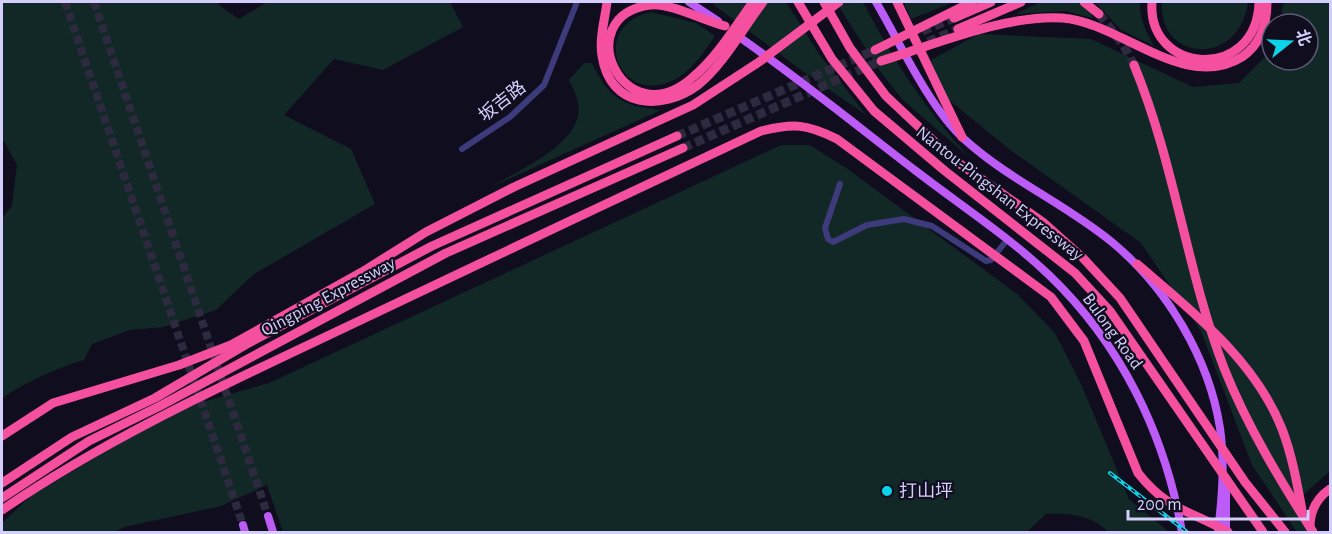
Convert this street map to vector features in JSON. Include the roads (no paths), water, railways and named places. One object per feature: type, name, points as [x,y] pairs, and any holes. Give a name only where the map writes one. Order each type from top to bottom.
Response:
[{"type":"highway","points":[[607,2],[601,43],[607,75],[626,95],[648,102],[674,98],[698,85],[753,2]]},
{"type":"highway","points":[[725,26],[697,19],[663,4],[652,4],[633,10],[622,18],[610,42],[612,68],[625,83],[641,92],[659,93],[680,87],[713,63],[763,2]]},
{"type":"highway","name":"Nantou-Pingshan Expressway","points":[[798,2],[832,59],[874,111],[945,171],[1075,273],[1110,311],[1263,532]]},
{"type":"highway","name":"Nantou-Pingshan Expressway","points":[[824,2],[850,48],[886,96],[953,159],[1044,223],[1082,257],[1120,298],[1183,387],[1222,448],[1285,532]]},
{"type":"highway","points":[[2,436],[53,403],[190,362],[231,345],[362,272],[426,232],[514,187],[648,127],[727,84],[839,2]]},
{"type":"highway","points":[[897,2],[962,137]]},
{"type":"highway","points":[[952,15],[972,2]]},
{"type":"highway","points":[[875,50],[952,15],[991,2]]},
{"type":"highway","points":[[881,61],[959,33],[1021,2]]},
{"type":"highway","points":[[1084,2],[1099,14]]},
{"type":"highway","points":[[1152,2],[1151,12],[1157,31],[1167,45],[1184,56],[1202,60],[1218,58],[1237,50],[1251,36],[1258,20],[1259,2]]},
{"type":"highway","points":[[959,33],[1030,18],[1063,18],[1094,25],[1177,63],[1197,68],[1215,67],[1239,58],[1259,39],[1267,18],[1267,2]]},
{"type":"highway","points":[[1134,65],[1163,143],[1204,308],[1224,368],[1255,435],[1310,532]]},
{"type":"highway","points":[[2,510],[79,460],[146,423],[449,277],[761,131],[794,124],[813,127],[837,138],[1051,297],[1076,327],[1093,361],[1138,473],[1152,492],[1171,505],[1227,532]]},
{"type":"highway","name":"Qingping Expressway","points":[[2,483],[80,433],[155,398],[245,345],[432,246],[677,136]]},
{"type":"highway","name":"Qingping Expressway","points":[[2,498],[89,441],[160,406],[446,253],[683,148]]},
{"type":"highway","points":[[1137,264],[1210,328],[1263,393],[1282,428],[1310,532]]},
{"type":"highway","points":[[1310,532],[1310,519],[1314,506],[1330,489]]},
{"type":"main road","name":"Bulong Road","points":[[689,2],[782,66],[831,108],[1007,240],[1067,293],[1111,348],[1130,380],[1160,444],[1182,532]]},
{"type":"main road","points":[[876,2],[930,96],[962,137],[995,165],[1104,236],[1137,264],[1184,327],[1199,358],[1220,427],[1228,513],[1227,532]]},
{"type":"main road","points":[[1218,532],[1223,463]]},
{"type":"main road","points":[[268,516],[273,532]]},
{"type":"street","name":"坂吉路","points":[[462,149],[510,117],[544,85],[577,2]]},
{"type":"street","points":[[840,184],[825,228],[828,239],[833,242],[867,225],[904,219],[932,226],[984,261],[991,260],[1007,240]]},
{"type":"tunnel","points":[[65,2],[243,525]]},
{"type":"tunnel","points":[[94,2],[268,516]]},
{"type":"tunnel","points":[[1099,14],[1124,46],[1134,65]]},
{"type":"tunnel","points":[[922,31],[954,18]]},
{"type":"tunnel","points":[[928,42],[958,29]]},
{"type":"tunnel","points":[[677,136],[882,47]]},
{"type":"tunnel","points":[[683,148],[887,58]]},
{"type":"railway","points":[[1110,473],[1187,532]]},
{"type":"place","name":"打山坪","points":[[887,491]]}]
